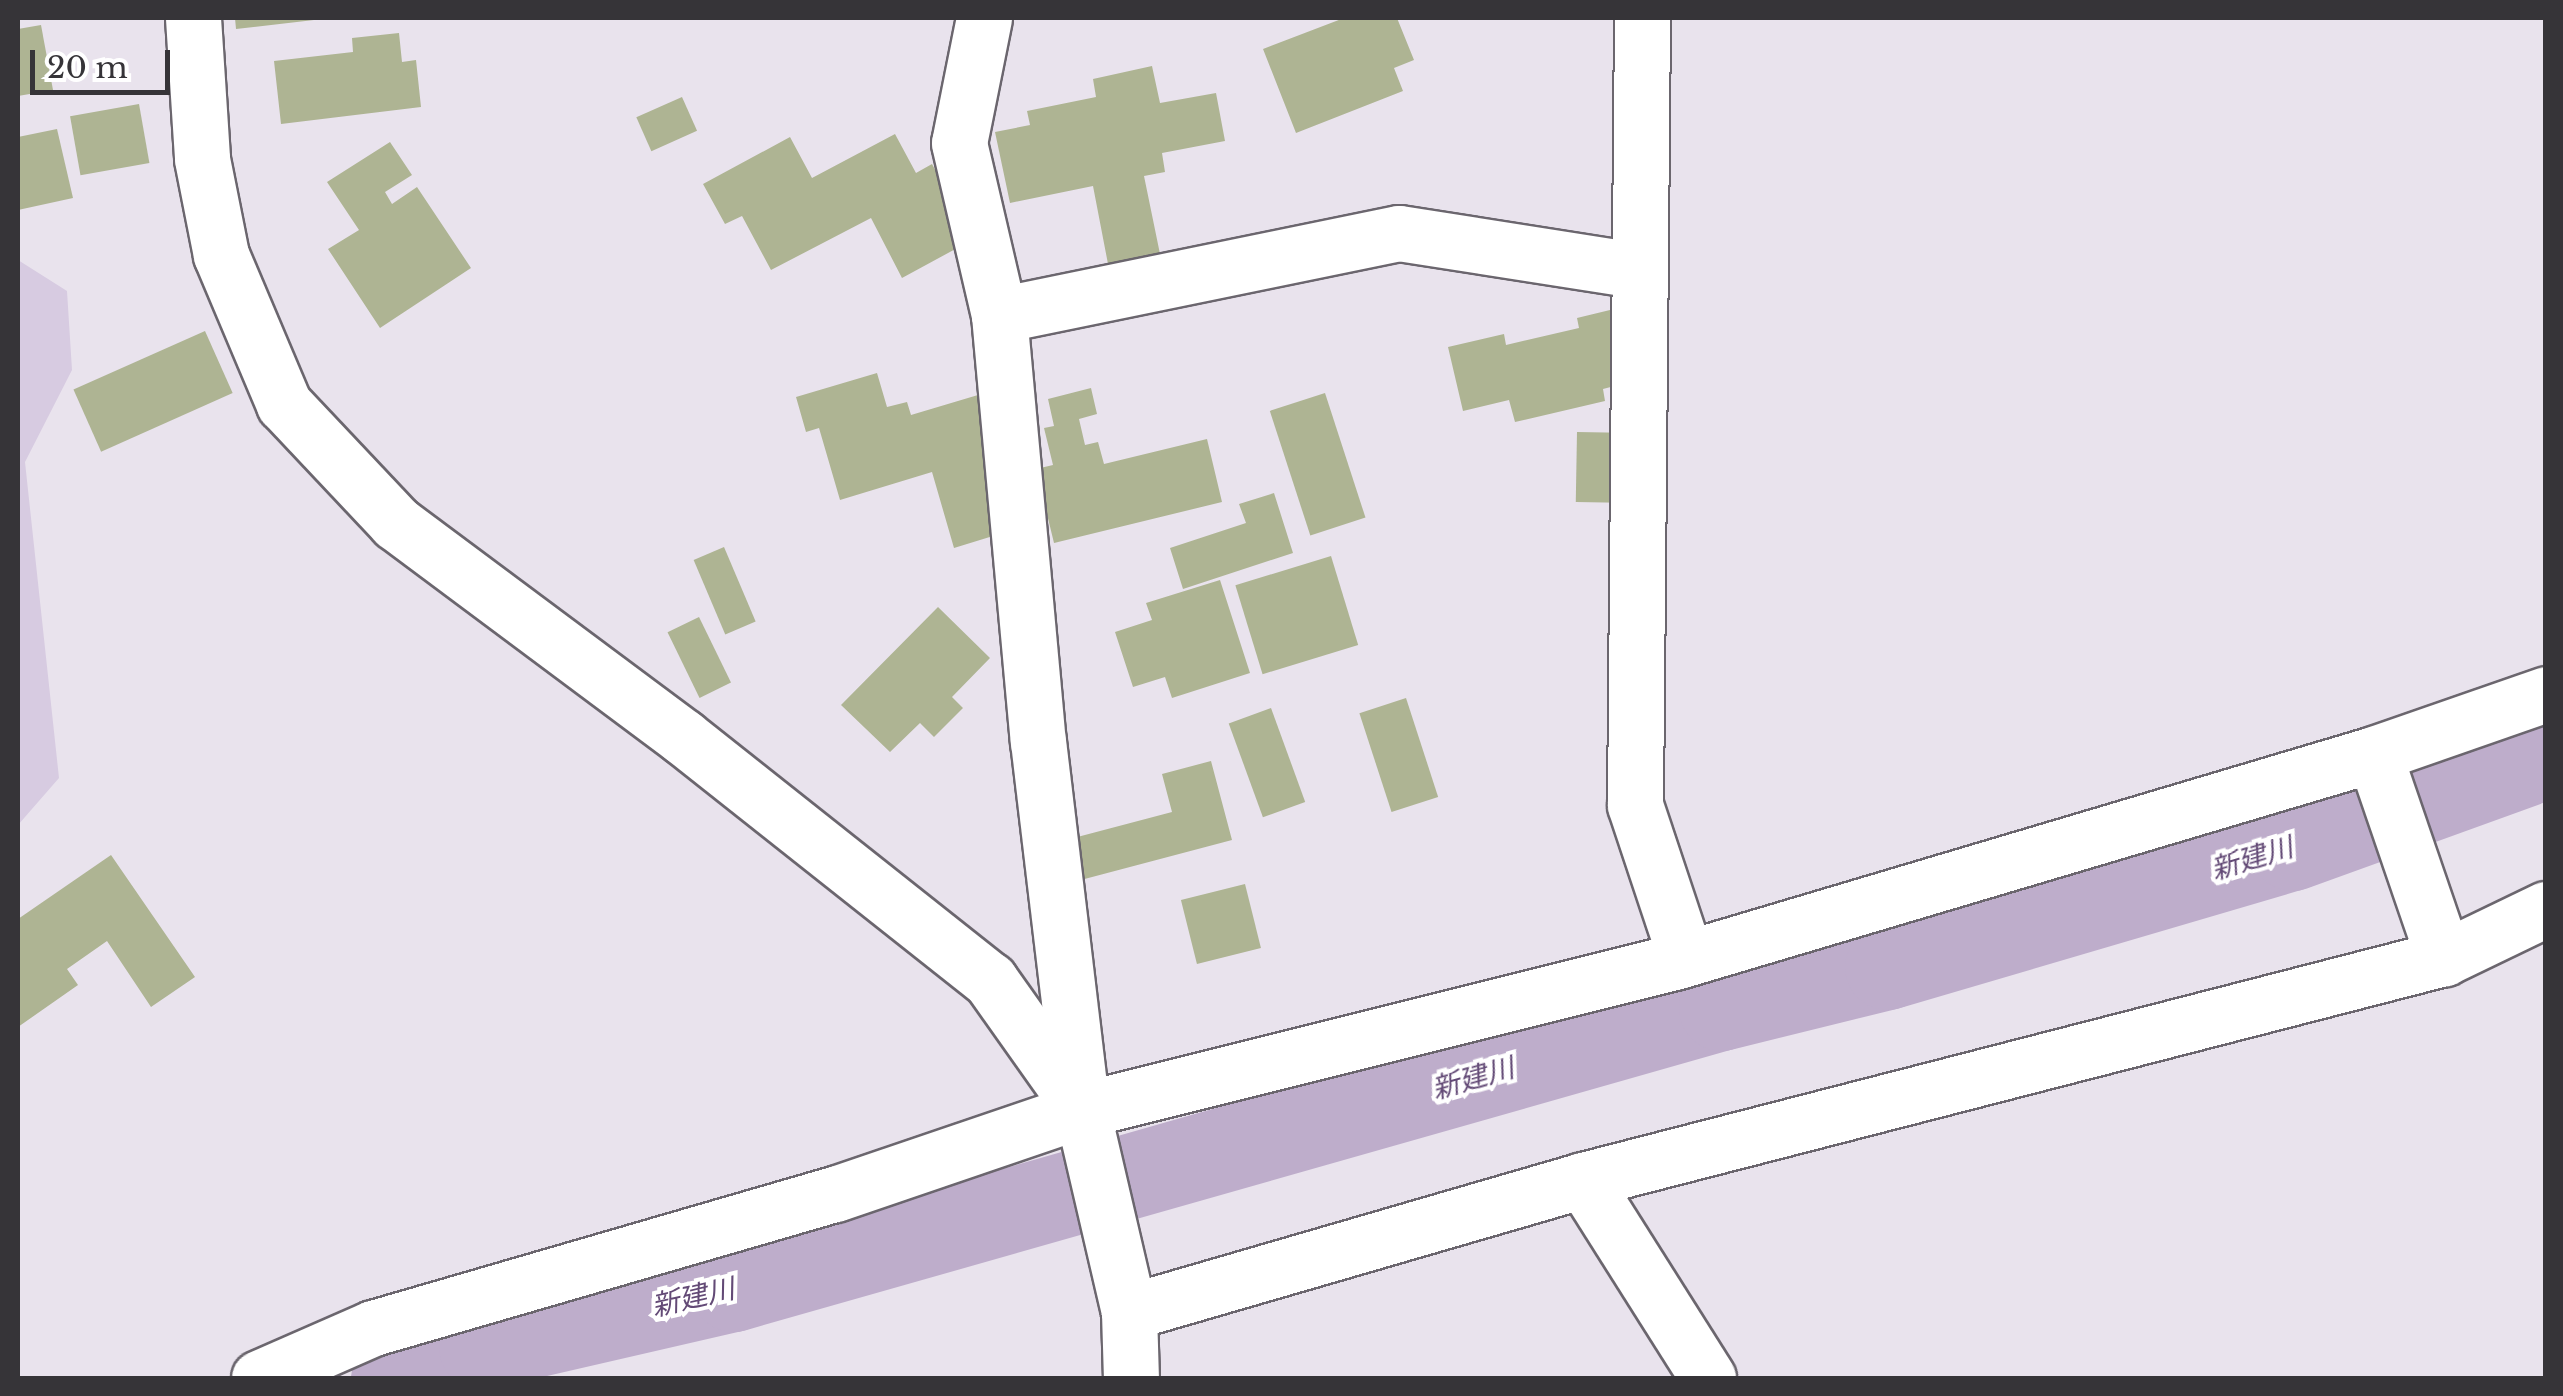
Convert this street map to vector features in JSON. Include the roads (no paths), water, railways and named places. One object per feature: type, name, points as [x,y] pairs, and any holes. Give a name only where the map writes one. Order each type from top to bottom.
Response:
[{"type":"street","points":[[193,18],[202,159],[221,255],[284,404],[396,523],[683,737],[990,980],[1084,1122]]},
{"type":"street","points":[[984,18],[959,142],[998,315],[1038,741],[1084,1122],[1126,1302],[1131,1378]]},
{"type":"street","points":[[1642,18],[1636,270],[1635,805],[1686,958]]},
{"type":"street","points":[[998,315],[1399,233],[1636,270]]},
{"type":"street","points":[[260,1378],[373,1328],[1084,1122],[2379,767],[2546,694]]},
{"type":"street","points":[[2379,767],[2444,958]]},
{"type":"street","points":[[1126,1302],[2444,958],[2546,909]]},
{"type":"street","points":[[1583,1180],[1708,1378]]},
{"type":"waterway","name":"新建川","points":[[393,1378],[481,1347],[733,1289],[1721,1008],[1887,967],[2292,848],[2546,756]]}]
